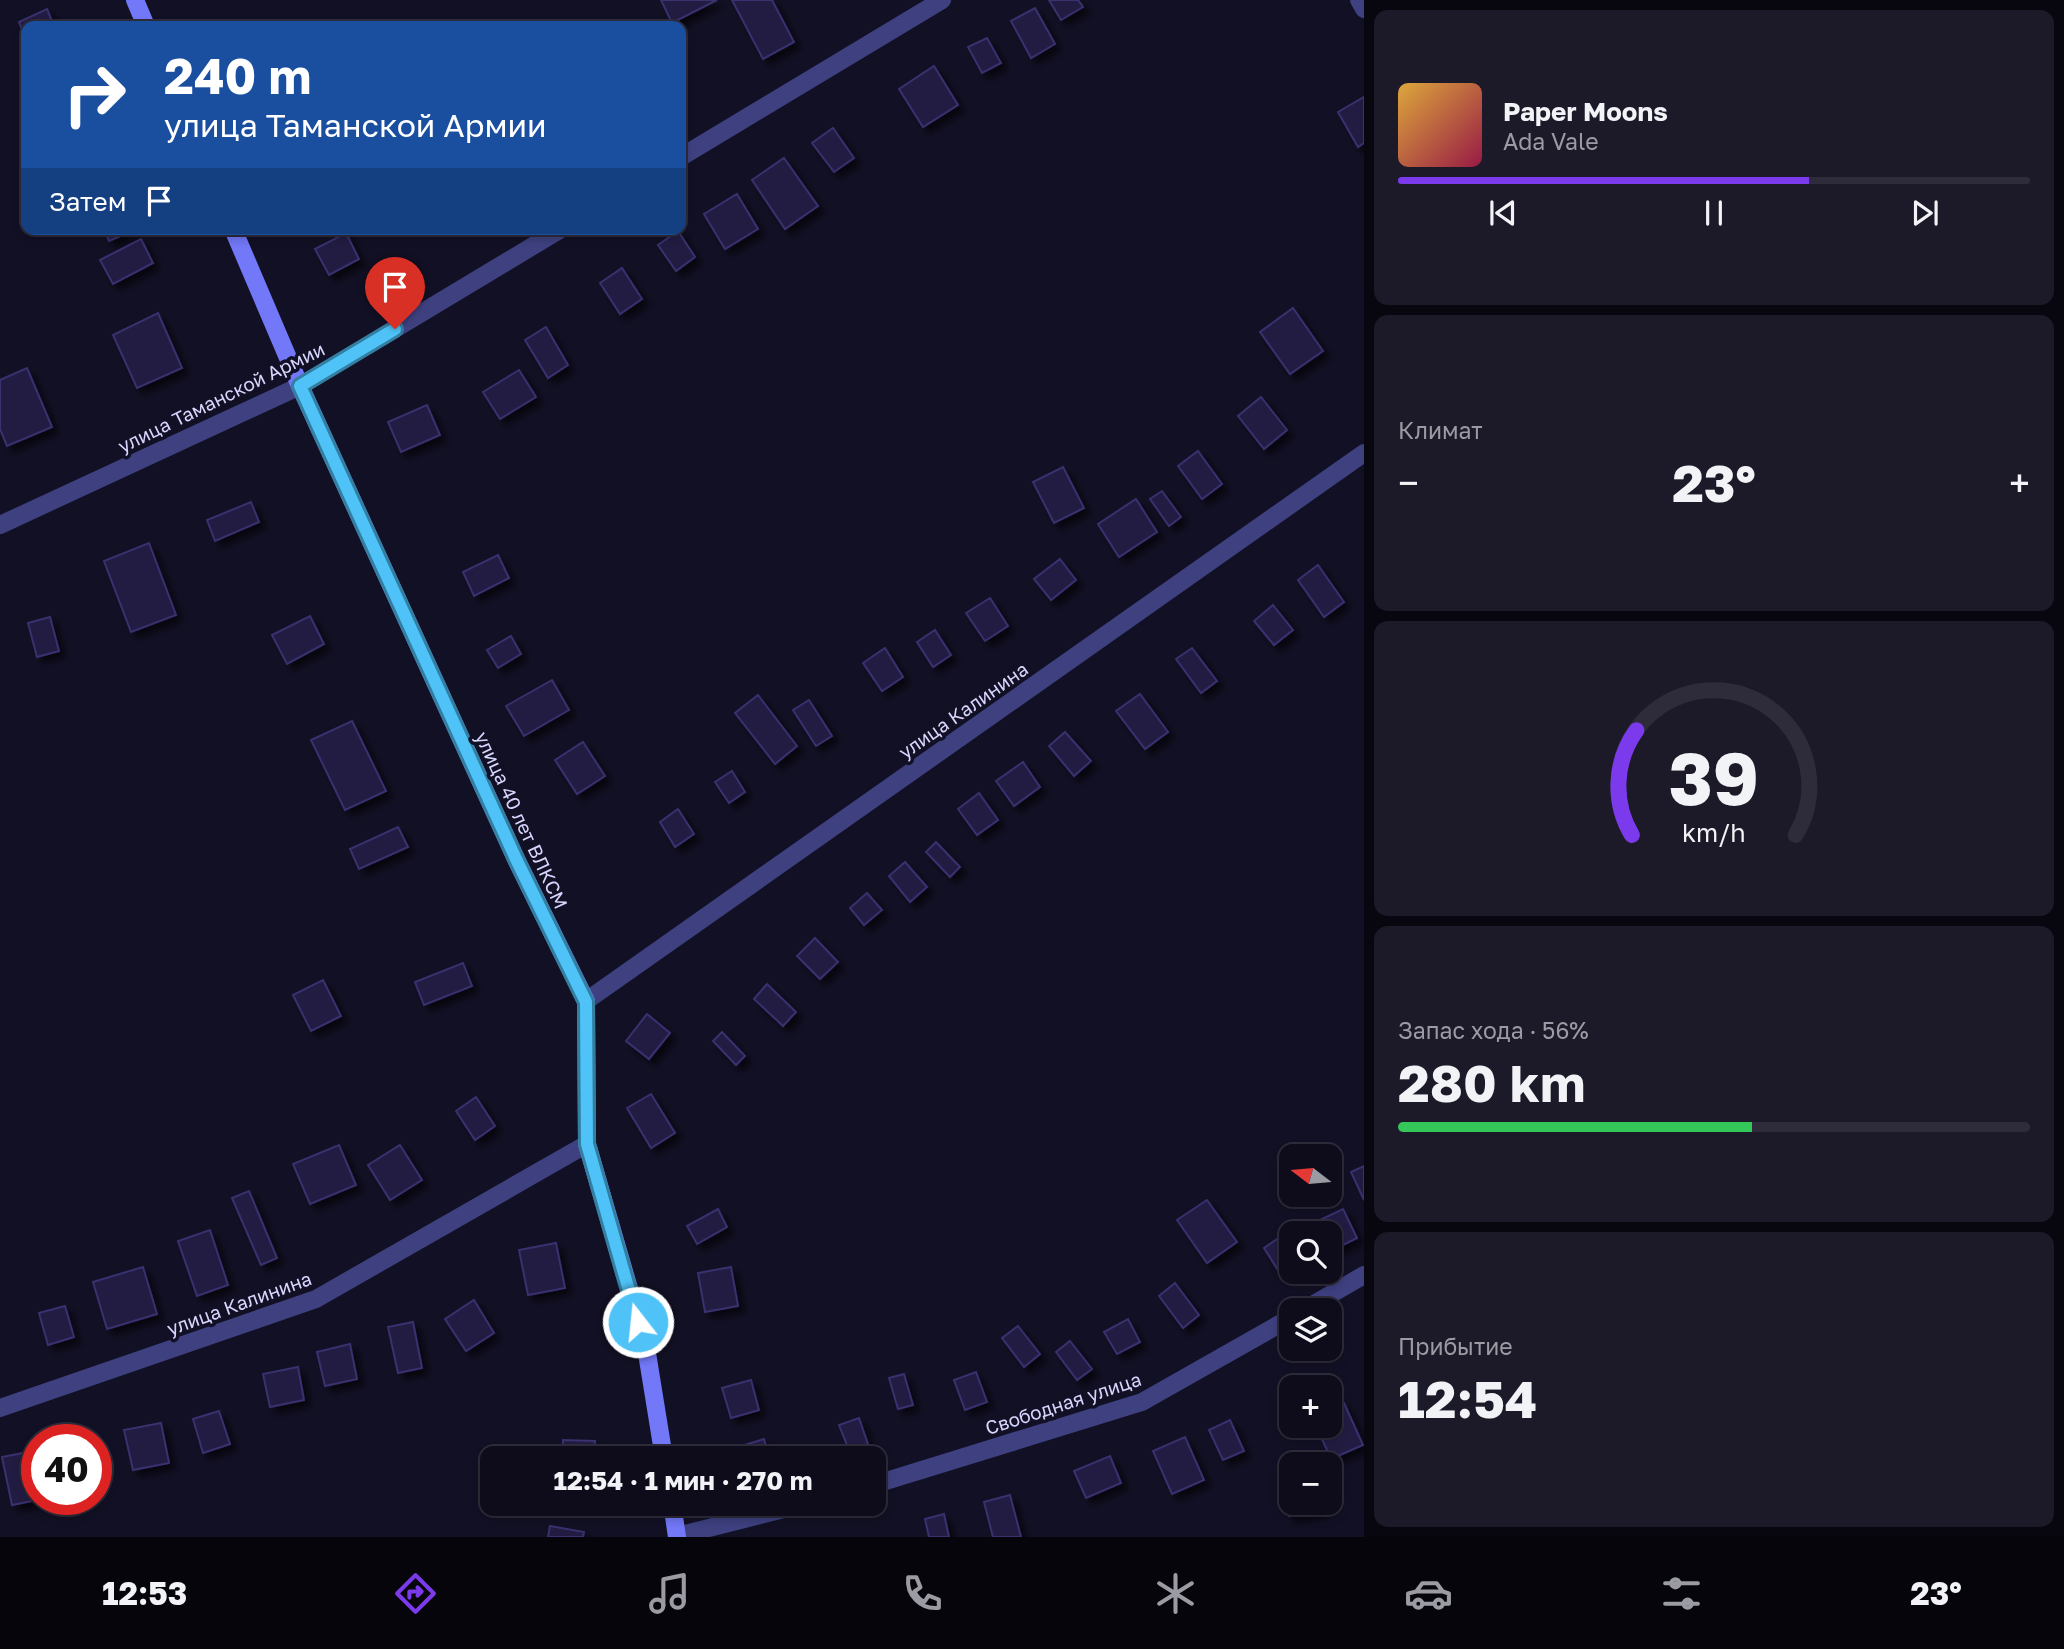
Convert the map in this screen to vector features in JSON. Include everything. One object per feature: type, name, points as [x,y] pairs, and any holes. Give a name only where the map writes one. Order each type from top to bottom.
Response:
[{"type":"street","points":[[135,0],[144,21]]},
{"type":"street","points":[[686,154],[943,0]]},
{"type":"street","points":[[1359,0],[1364,9]]},
{"type":"street","name":"улица 40 лет ВЛКСМ","points":[[236,235],[300,386],[510,846],[586,1002],[587,1144],[646,1347],[662,1446]]},
{"type":"street","name":"улица Таманской Армии","points":[[0,526],[300,386],[551,235]]},
{"type":"street","name":"улица Калинина","points":[[586,1002],[1364,453]]},
{"type":"street","name":"улица Калинина","points":[[0,1408],[316,1299],[587,1144]]},
{"type":"street","points":[[1324,1298],[1364,1275]]},
{"type":"street","name":"Свободная улица","points":[[886,1481],[1142,1402],[1279,1324]]},
{"type":"street","points":[[673,1516],[677,1537],[758,1516]]},
{"type":"building","points":[[661,0],[717,0],[676,21],[671,21]]},
{"type":"building","points":[[732,0],[772,0],[794,42],[763,59]]},
{"type":"building","points":[[1049,0],[1078,0],[1083,7],[1061,20]]},
{"type":"building","points":[[1035,8],[1055,44],[1031,58],[1011,21]]},
{"type":"building","points":[[47,9],[52,21],[21,21]]},
{"type":"building","points":[[987,38],[1001,63],[982,73],[968,47]]},
{"type":"building","points":[[934,66],[958,105],[923,127],[899,89]]},
{"type":"building","points":[[1364,97],[1364,143],[1358,147],[1338,112]]},
{"type":"building","points":[[833,128],[854,158],[834,172],[812,143]]},
{"type":"building","points":[[784,158],[818,206],[785,229],[752,180]]},
{"type":"building","points":[[737,194],[758,229],[725,249],[704,214]]},
{"type":"building","points":[[106,235],[123,235],[109,241]]},
{"type":"building","points":[[347,235],[359,259],[329,275],[315,249]]},
{"type":"building","points":[[672,235],[681,235],[695,257],[676,271],[658,245]]},
{"type":"building","points":[[141,239],[153,263],[113,284],[100,260]]},
{"type":"building","points":[[622,268],[642,299],[620,314],[600,283]]},
{"type":"building","points":[[1293,308],[1323,351],[1290,374],[1260,332]]},
{"type":"building","points":[[158,313],[182,368],[137,388],[113,335]]},
{"type":"building","points":[[546,327],[568,365],[548,378],[525,340]]},
{"type":"building","points":[[27,368],[52,427],[7,446],[0,429],[0,380]]},
{"type":"building","points":[[519,370],[536,397],[500,419],[483,392]]},
{"type":"building","points":[[1261,397],[1287,430],[1264,449],[1238,416]]},
{"type":"building","points":[[427,405],[440,435],[401,452],[388,422]]},
{"type":"building","points":[[1198,451],[1222,484],[1202,499],[1178,466]]},
{"type":"building","points":[[1063,467],[1084,508],[1054,523],[1033,482]]},
{"type":"building","points":[[1162,491],[1181,517],[1169,526],[1150,499]]},
{"type":"building","points":[[1136,499],[1157,532],[1119,557],[1098,524]]},
{"type":"building","points":[[251,502],[259,522],[215,541],[207,520]]},
{"type":"building","points":[[149,543],[176,615],[131,632],[104,561]]},
{"type":"building","points":[[498,555],[509,578],[474,596],[463,572]]},
{"type":"building","points":[[1060,559],[1076,580],[1051,600],[1034,579]]},
{"type":"building","points":[[1318,565],[1344,602],[1324,617],[1298,580]]},
{"type":"building","points":[[990,598],[1008,626],[985,641],[966,613]]},
{"type":"building","points":[[1273,605],[1293,630],[1274,645],[1254,621]]},
{"type":"building","points":[[310,616],[324,644],[287,664],[272,635]]},
{"type":"building","points":[[50,617],[59,651],[37,657],[28,623]]},
{"type":"building","points":[[935,630],[951,655],[933,667],[917,642]]},
{"type":"building","points":[[511,636],[521,654],[498,668],[487,650]]},
{"type":"building","points":[[885,648],[903,677],[882,691],[863,663]]},
{"type":"building","points":[[1192,648],[1217,681],[1201,693],[1176,659]]},
{"type":"building","points":[[552,680],[569,710],[524,736],[506,706]]},
{"type":"building","points":[[1140,694],[1168,732],[1145,749],[1116,711]]},
{"type":"building","points":[[758,695],[797,746],[775,764],[735,713]]},
{"type":"building","points":[[809,700],[832,736],[816,746],[793,710]]},
{"type":"building","points":[[352,721],[386,791],[345,810],[311,740]]},
{"type":"building","points":[[1065,732],[1091,761],[1074,776],[1049,746]]},
{"type":"building","points":[[583,742],[605,776],[577,794],[555,760]]},
{"type":"building","points":[[1023,762],[1040,787],[1014,806],[996,781]]},
{"type":"building","points":[[732,771],[745,792],[729,803],[715,782]]},
{"type":"building","points":[[979,793],[998,820],[977,835],[958,809]]},
{"type":"building","points":[[678,809],[694,834],[675,847],[660,822]]},
{"type":"building","points":[[398,827],[408,847],[359,869],[350,849]]},
{"type":"building","points":[[936,842],[960,867],[950,877],[926,852]]},
{"type":"building","points":[[905,862],[927,887],[910,902],[889,876]]},
{"type":"building","points":[[867,893],[882,910],[864,925],[850,908]]},
{"type":"building","points":[[815,938],[838,962],[820,979],[797,956]]},
{"type":"building","points":[[463,963],[472,986],[424,1005],[415,982]]},
{"type":"building","points":[[323,980],[341,1016],[311,1031],[293,995]]},
{"type":"building","points":[[767,984],[796,1012],[783,1026],[754,999]]},
{"type":"building","points":[[647,1014],[670,1033],[649,1059],[626,1041]]},
{"type":"building","points":[[722,1032],[745,1056],[736,1065],[713,1041]]},
{"type":"building","points":[[651,1094],[675,1133],[651,1148],[627,1108]]},
{"type":"building","points":[[476,1097],[495,1126],[475,1140],[456,1111]]},
{"type":"building","points":[[339,1145],[356,1185],[310,1204],[293,1164]]},
{"type":"building","points":[[400,1145],[422,1180],[390,1200],[368,1165]]},
{"type":"building","points":[[1364,1166],[1364,1200],[1351,1172]]},
{"type":"building","points":[[249,1191],[277,1258],[261,1265],[232,1198]]},
{"type":"building","points":[[1207,1200],[1237,1242],[1207,1263],[1177,1220]]},
{"type":"building","points":[[718,1209],[727,1227],[697,1244],[687,1226]]},
{"type":"building","points":[[1343,1209],[1357,1238],[1342,1246],[1342,1221],[1320,1220]]},
{"type":"building","points":[[210,1230],[228,1285],[197,1296],[178,1241]]},
{"type":"building","points":[[1279,1238],[1279,1272],[1264,1248]]},
{"type":"building","points":[[556,1243],[565,1288],[528,1295],[519,1250]]},
{"type":"building","points":[[143,1267],[157,1314],[107,1329],[93,1282]]},
{"type":"building","points":[[731,1267],[738,1306],[705,1312],[698,1273]]},
{"type":"building","points":[[1175,1283],[1199,1315],[1183,1328],[1159,1296]]},
{"type":"building","points":[[474,1300],[494,1333],[466,1351],[445,1319]]},
{"type":"building","points":[[65,1306],[74,1337],[48,1345],[39,1313]]},
{"type":"building","points":[[1128,1319],[1140,1342],[1117,1354],[1104,1332]]},
{"type":"building","points":[[413,1322],[422,1368],[398,1373],[388,1327]]},
{"type":"building","points":[[1018,1326],[1040,1354],[1024,1367],[1002,1338]]},
{"type":"building","points":[[1070,1341],[1092,1369],[1077,1380],[1056,1352]]},
{"type":"building","points":[[350,1344],[357,1379],[325,1386],[317,1352]]},
{"type":"building","points":[[298,1367],[304,1400],[270,1407],[263,1374]]},
{"type":"building","points":[[976,1372],[987,1402],[965,1410],[954,1380]]},
{"type":"building","points":[[904,1374],[913,1405],[898,1409],[889,1378]]},
{"type":"building","points":[[751,1380],[759,1410],[731,1418],[722,1388]]},
{"type":"building","points":[[1344,1403],[1363,1445],[1342,1454],[1342,1452],[1328,1452],[1321,1438],[1342,1438]]},
{"type":"building","points":[[219,1411],[230,1444],[203,1453],[193,1419]]},
{"type":"building","points":[[859,1418],[868,1444],[847,1446],[839,1425]]},
{"type":"building","points":[[1230,1420],[1244,1451],[1223,1460],[1209,1430]]},
{"type":"building","points":[[161,1423],[169,1463],[133,1470],[124,1430]]},
{"type":"building","points":[[1185,1437],[1204,1480],[1172,1494],[1153,1451]]},
{"type":"building","points":[[764,1439],[766,1446],[741,1446]]},
{"type":"building","points":[[563,1440],[595,1441],[595,1446],[563,1446]]},
{"type":"building","points":[[21,1453],[21,1503],[12,1505],[2,1457]]},
{"type":"building","points":[[1110,1456],[1121,1483],[1086,1498],[1074,1471]]},
{"type":"building","points":[[1010,1495],[1021,1537],[993,1537],[984,1502]]},
{"type":"building","points":[[944,1514],[949,1537],[929,1537],[925,1519]]},
{"type":"building","points":[[550,1526],[584,1532],[583,1537],[548,1537]]},
{"type":"route","points":[[395,329],[300,386],[516,859],[586,1002],[587,1144],[638,1322]]}]
